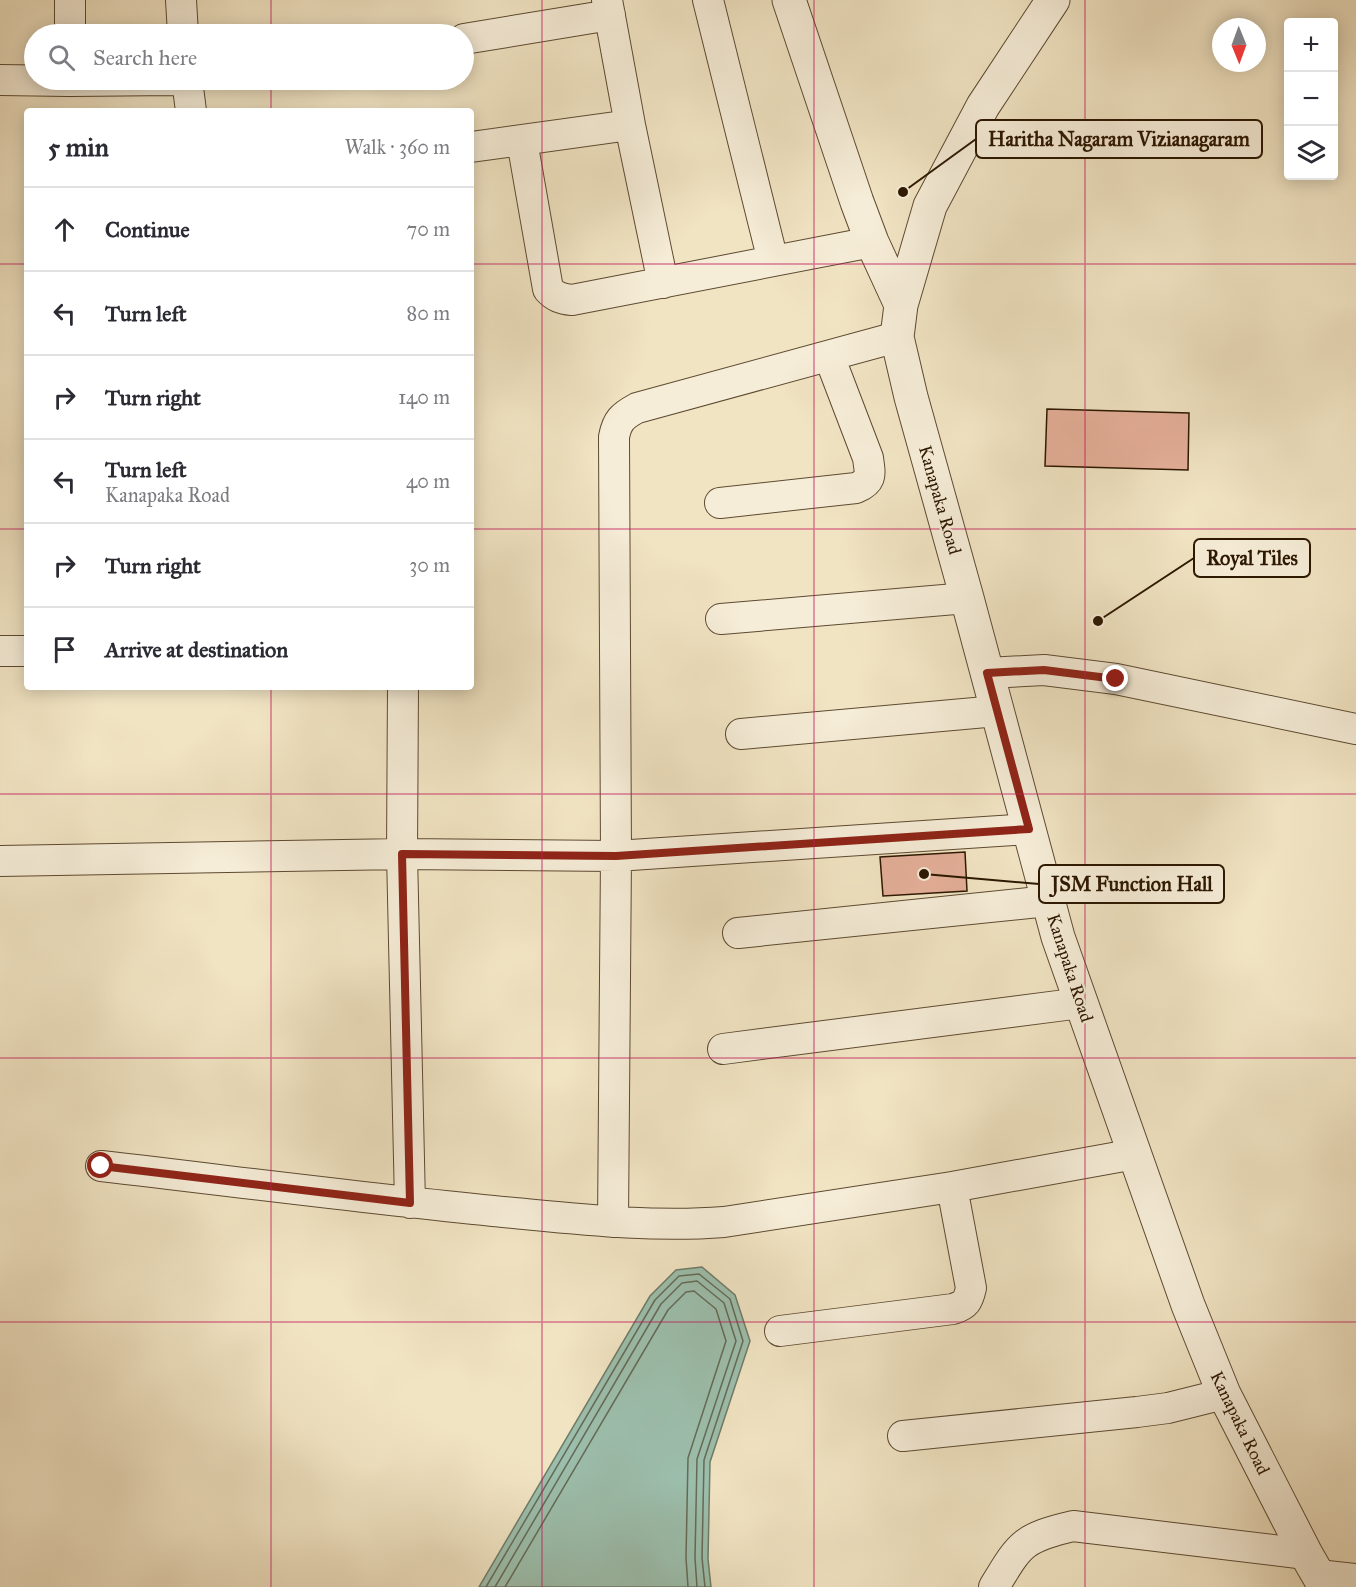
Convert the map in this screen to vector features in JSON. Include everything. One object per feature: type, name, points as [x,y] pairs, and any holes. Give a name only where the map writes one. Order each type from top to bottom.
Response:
[{"type":"street","points":[[70,0],[70,24]]},
{"type":"street","points":[[181,0],[182,24]]},
{"type":"street","points":[[708,0],[773,261]]},
{"type":"street","points":[[789,0],[872,242],[901,305]]},
{"type":"street","name":"Kanapaka Road","points":[[1053,0],[984,106],[930,206],[901,305],[900,348],[911,397],[968,598],[1058,937],[1188,1305],[1224,1394],[1316,1572]]},
{"type":"street","points":[[474,37],[608,7],[663,283]]},
{"type":"street","points":[[0,80],[24,80]]},
{"type":"street","points":[[188,90],[191,108]]},
{"type":"street","points":[[474,147],[630,125]]},
{"type":"street","points":[[522,141],[548,289],[554,296],[573,300],[872,242]]},
{"type":"street","points":[[613,1222],[616,856],[614,437],[617,422],[637,408],[830,356],[900,348]]},
{"type":"street","points":[[720,503],[856,488],[865,484],[870,474],[868,458],[830,356]]},
{"type":"street","points":[[721,619],[968,598]]},
{"type":"street","points":[[0,651],[24,651]]},
{"type":"street","points":[[987,673],[1044,670],[1088,675],[1356,729]]},
{"type":"street","points":[[403,690],[402,854],[410,1203]]},
{"type":"street","points":[[741,734],[997,711]]},
{"type":"street","points":[[0,861],[402,854],[616,856],[1029,829]]},
{"type":"street","points":[[738,933],[1048,901]]},
{"type":"street","points":[[723,1049],[1081,1003]]},
{"type":"street","points":[[101,1166],[410,1203],[613,1222],[688,1225],[724,1222],[952,1186],[1135,1154]]},
{"type":"street","points":[[780,1331],[964,1306],[969,1299],[971,1288],[952,1186]]},
{"type":"street","points":[[903,1436],[1168,1408],[1224,1394]]},
{"type":"street","points":[[994,1587],[1013,1555],[1025,1542],[1042,1533],[1073,1526],[1356,1579]]},
{"type":"water","points":[[702,1267],[735,1295],[750,1341],[710,1462],[708,1559],[711,1587],[479,1587],[650,1296],[676,1270]]},
{"type":"building","points":[[1047,409],[1189,413],[1188,470],[1045,466]]},
{"type":"building","points":[[965,852],[967,891],[883,896],[880,857]]},
{"type":"place","name":"Haritha Nagaram Vizianagaram","points":[[903,192]]},
{"type":"place","name":"Royal Tiles","points":[[1098,621]]},
{"type":"place","name":"JSM Function Hall","points":[[924,874]]},
{"type":"route","points":[[101,1166],[410,1203],[402,854],[616,856],[1029,829],[987,673],[1044,670],[1116,679]]}]
